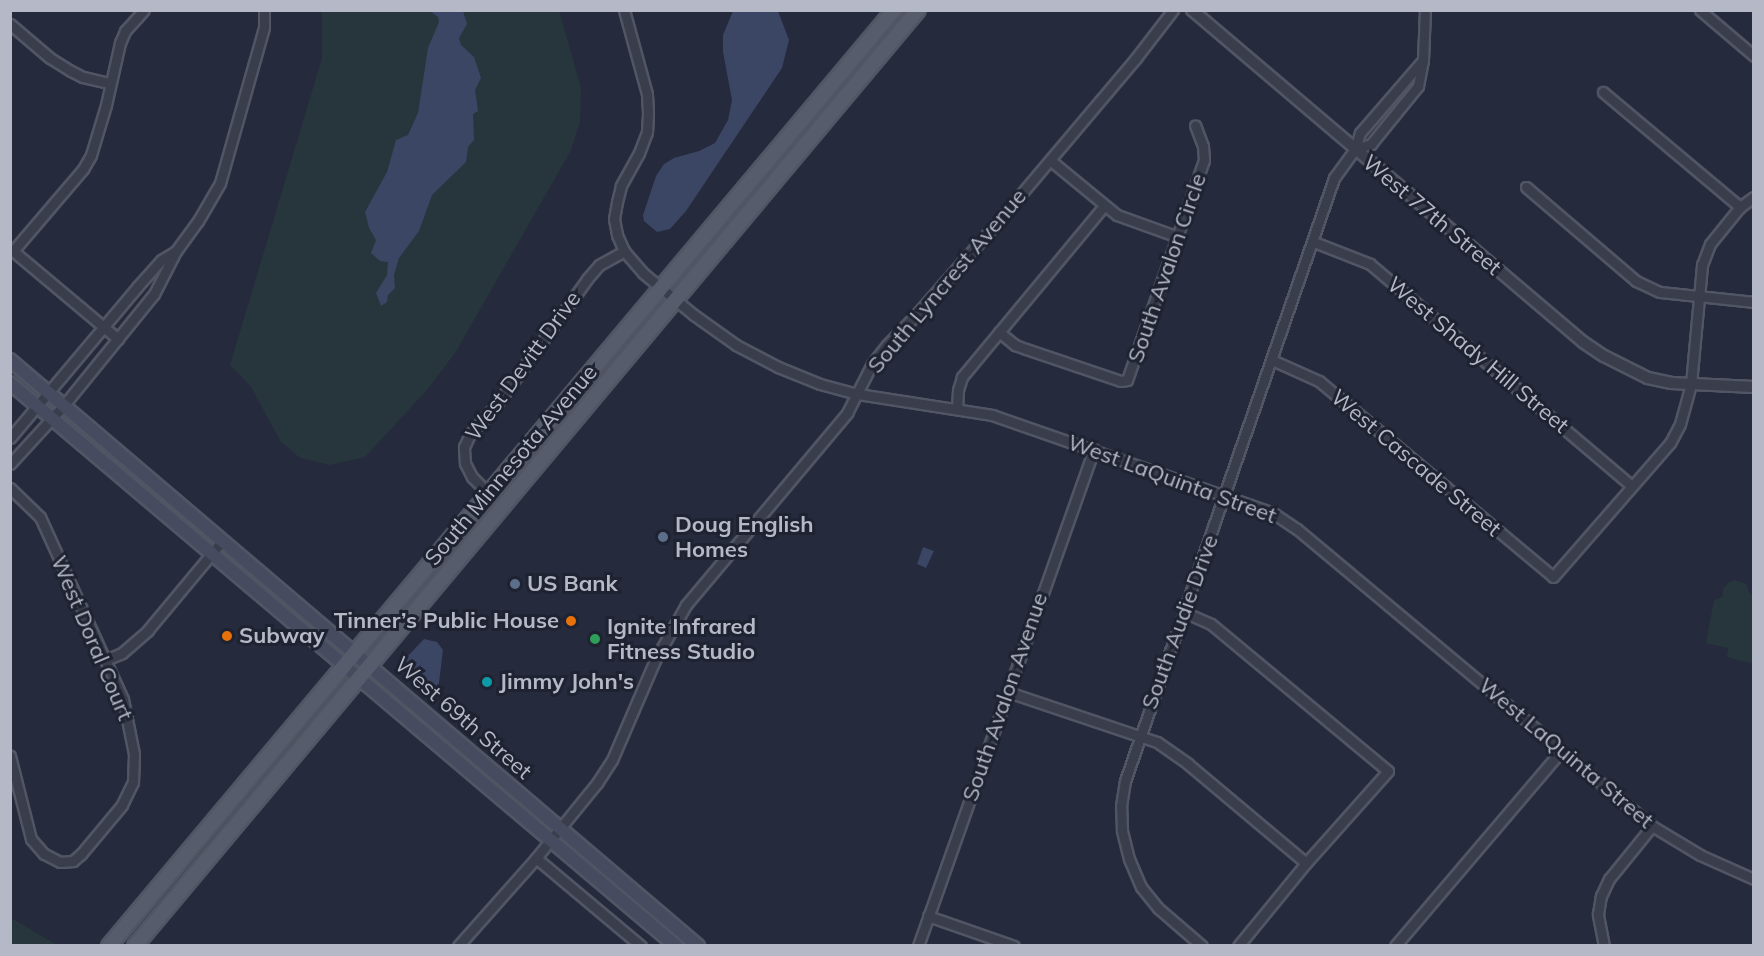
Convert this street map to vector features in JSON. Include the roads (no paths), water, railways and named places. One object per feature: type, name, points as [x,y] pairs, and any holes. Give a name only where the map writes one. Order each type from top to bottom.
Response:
[{"type":"main road","name":"South Minnesota Avenue","points":[[109,945],[894,10]]},
{"type":"main road","name":"South Minnesota Avenue","points":[[135,945],[918,10]]},
{"type":"main road","name":"West 69th Street","points":[[10,360],[698,945]]},
{"type":"main road","name":"West 69th Street","points":[[10,383],[676,945]]},
{"type":"street","points":[[118,339],[12,250],[87,162],[106,105],[109,83],[125,31],[144,10]]},
{"type":"street","points":[[10,464],[64,405],[154,294],[176,250],[198,221],[220,183],[264,27],[264,10]]},
{"type":"street","points":[[624,10],[647,94],[648,114],[647,132],[621,186],[614,219],[624,251]]},
{"type":"street","name":"South Lyncrest Avenue","points":[[458,945],[536,858],[612,760],[655,660],[686,605],[847,413],[872,364],[887,345],[915,316],[1050,159],[1173,10]]},
{"type":"street","name":"West 77th Street","points":[[1192,10],[1582,342],[1624,368],[1648,378],[1690,384],[1754,387]]},
{"type":"street","points":[[1355,149],[1371,144],[1418,86],[1423,60],[1425,10]]},
{"type":"street","points":[[1700,10],[1754,56]]},
{"type":"street","points":[[10,24],[70,71],[83,77],[109,83]]},
{"type":"street","points":[[1355,149],[1360,133],[1423,60]]},
{"type":"street","points":[[1604,92],[1740,207]]},
{"type":"street","name":"South Avalon Circle","points":[[999,332],[1015,345],[1120,381],[1127,380],[1204,160],[1203,146],[1195,125]]},
{"type":"street","name":"South Audie Drive","points":[[1202,945],[1158,908],[1141,887],[1129,859],[1122,830],[1121,806],[1139,736],[1186,612],[1334,178],[1355,149]]},
{"type":"street","points":[[1050,159],[1117,215],[1178,237]]},
{"type":"street","points":[[1526,187],[1636,281],[1660,292],[1754,302]]},
{"type":"street","points":[[1632,486],[1670,443],[1680,424],[1690,384],[1702,265],[1710,244],[1740,207],[1754,197]]},
{"type":"street","points":[[957,410],[958,390],[962,377],[1104,206]]},
{"type":"street","name":"West Shady Hill Street","points":[[1314,242],[1370,264],[1632,486]]},
{"type":"street","points":[[10,438],[102,326],[161,260],[176,250]]},
{"type":"street","name":"West LaQuinta Street","points":[[624,251],[643,273],[736,345],[778,367],[820,384],[858,394],[992,415],[1225,494],[1273,513],[1297,529],[1653,826],[1700,855],[1754,879]]},
{"type":"street","name":"West Devitt Drive","points":[[489,494],[472,477],[465,463],[464,447],[470,434],[497,404],[587,279],[599,265],[624,251]]},
{"type":"street","name":"West Cascade Street","points":[[1272,360],[1319,381],[1553,577],[1632,486]]},
{"type":"street","name":"South Avalon Avenue","points":[[918,945],[1094,449]]},
{"type":"street","name":"West Doral Court","points":[[10,488],[40,517],[123,699],[134,754],[133,782],[122,805],[73,861],[53,860],[31,839],[10,756]]},
{"type":"street","points":[[105,660],[122,653],[148,630],[223,540]]},
{"type":"street","points":[[1186,612],[1212,624],[1388,771],[1306,863],[1238,945]]},
{"type":"street","points":[[1008,692],[1139,736],[1171,751],[1306,863]]},
{"type":"street","points":[[1395,945],[1562,750]]},
{"type":"street","points":[[1604,945],[1598,914],[1601,896],[1609,879],[1653,826]]},
{"type":"street","points":[[536,858],[641,945]]},
{"type":"street","points":[[928,916],[1014,945]]},
{"type":"water","points":[[430,11],[463,11],[467,24],[459,38],[461,45],[474,57],[481,78],[475,90],[478,111],[473,114],[474,140],[468,147],[466,162],[432,195],[419,231],[399,258],[394,275],[395,288],[388,295],[387,302],[381,306],[376,293],[387,275],[388,262],[380,261],[371,253],[376,240],[369,228],[365,212],[387,172],[396,140],[408,135],[418,113],[428,48],[439,22],[438,17]]},
{"type":"water","points":[[733,11],[778,11],[789,40],[782,68],[686,211],[670,229],[657,232],[644,221],[643,215],[656,176],[664,164],[674,158],[699,151],[715,143],[728,120],[732,100],[723,52],[723,35]]},
{"type":"water","points":[[923,547],[934,551],[926,568],[917,564]]},
{"type":"water","points":[[424,639],[437,642],[443,650],[438,691],[433,694],[405,675],[402,669],[405,659]]},
{"type":"place","name":"Doug English Homes","points":[[663,537]]},
{"type":"place","name":"US Bank","points":[[515,584]]},
{"type":"place","name":"Tinner’s Public House","points":[[571,621]]},
{"type":"place","name":"Subway","points":[[227,636]]},
{"type":"place","name":"Ignite Infrared Fitness Studio","points":[[595,639]]},
{"type":"place","name":"Jimmy John's","points":[[487,682]]}]
